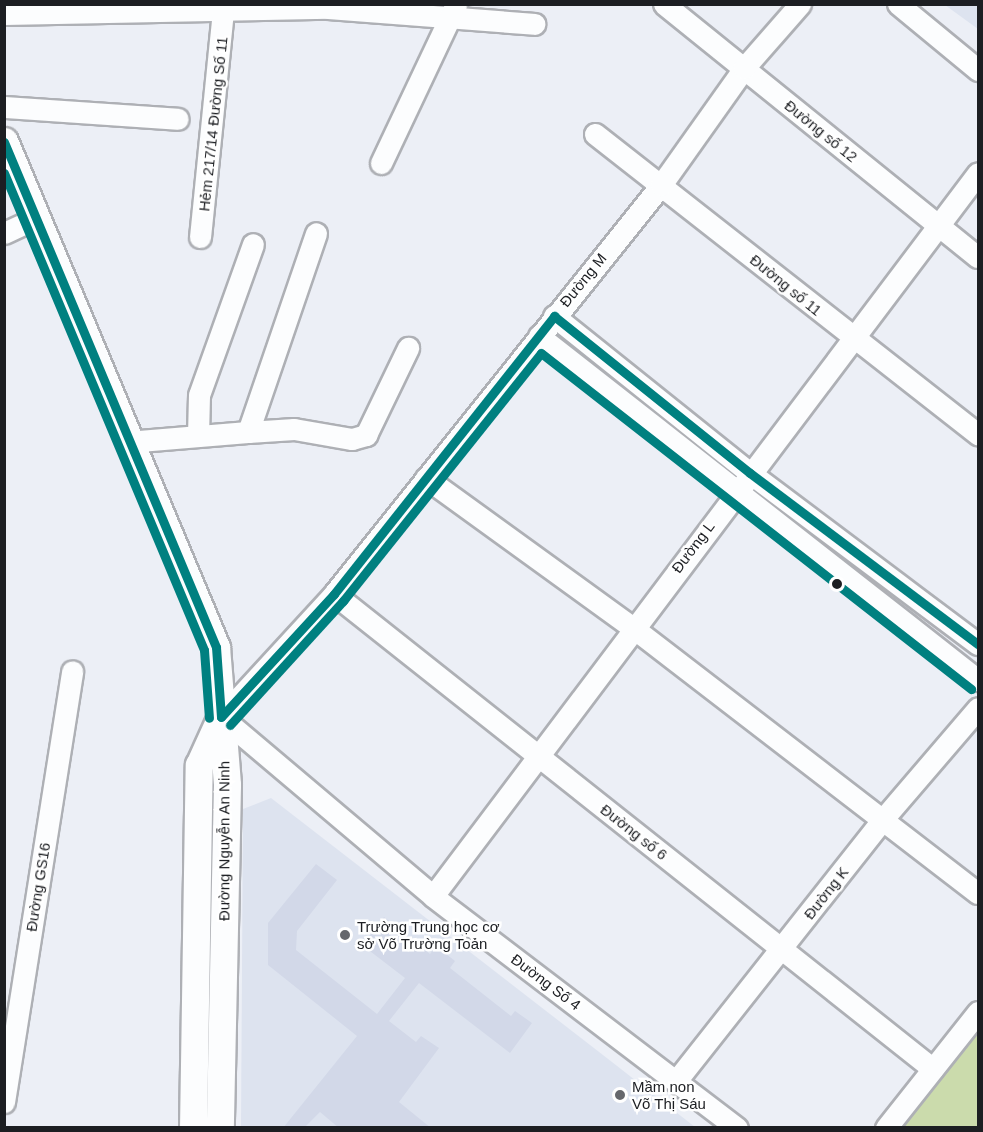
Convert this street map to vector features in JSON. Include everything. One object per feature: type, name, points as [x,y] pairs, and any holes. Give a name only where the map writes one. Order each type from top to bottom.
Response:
[{"type":"main road","points":[[4,141],[127,442],[216,647],[220,717]]},
{"type":"main road","name":"Đường Nguyễn An Ninh","points":[[193,1128],[199,765],[220,717]]},
{"type":"main road","name":"Đường Nguyễn An Ninh","points":[[220,717],[227,785],[220,1128]]},
{"type":"street","name":"Đường số 12","points":[[664,4],[978,257]]},
{"type":"street","name":"Đường M","points":[[220,717],[334,594],[661,185],[744,68],[800,4]]},
{"type":"street","points":[[898,4],[978,70]]},
{"type":"street","points":[[4,14],[201,8],[223,11],[328,6],[485,11],[534,24]]},
{"type":"street","points":[[381,164],[454,9]]},
{"type":"street","name":"Hẻm 217/14 Đường Số 11","points":[[200,237],[223,11]]},
{"type":"street","points":[[4,107],[178,118]]},
{"type":"street","name":"Đường số 11","points":[[595,134],[852,339],[978,434]]},
{"type":"street","name":"Đường L","points":[[433,896],[535,755],[978,173]]},
{"type":"street","points":[[4,233],[36,218]]},
{"type":"street","points":[[248,432],[316,233]]},
{"type":"street","points":[[198,436],[199,395],[254,244]]},
{"type":"street","points":[[554,316],[750,473],[978,644]]},
{"type":"street","points":[[539,336],[735,493],[978,680]]},
{"type":"street","points":[[127,442],[294,429],[352,439],[366,435],[408,348]]},
{"type":"street","points":[[426,478],[632,627],[978,893]]},
{"type":"street","name":"Đường số 6","points":[[334,594],[535,755],[783,948],[933,1070]]},
{"type":"street","name":"Đường GS16","points":[[4,1102],[72,671]]},
{"type":"street","name":"Đường K","points":[[676,1081],[883,819],[978,708]]},
{"type":"street","name":"Đường Số 4","points":[[220,717],[433,896],[737,1128]]},
{"type":"street","points":[[886,1128],[978,1012]]},
{"type":"shaded area","points":[[945,5],[978,5],[978,29]]},
{"type":"shaded area","name":"Trường Trung học cơ sở Võ Trường Toản","points":[[271,798],[695,1127],[241,1128],[243,809]]},
{"type":"green space","points":[[978,1032],[978,1127],[902,1127]]},
{"type":"building","points":[[316,864],[337,880],[297,931],[296,950],[377,1014],[405,978],[362,945],[384,917],[430,954],[436,946],[455,961],[450,968],[511,1016],[515,1011],[532,1023],[510,1053],[419,983],[389,1021],[416,1042],[421,1036],[439,1048],[399,1102],[431,1128],[339,1128],[320,1112],[304,1128],[283,1128],[357,1036],[268,965],[268,923]]},
{"type":"transit line","points":[[4,142],[216,647],[221,717]]},
{"type":"transit line","points":[[4,173],[204,650],[209,718]]},
{"type":"transit line","points":[[221,717],[334,594],[554,316],[750,473],[978,644]]},
{"type":"transit line","points":[[230,725],[343,601],[541,353],[971,689]]},
{"type":"place","name":"Trường Trung học cơ sở Võ Trường Toản","points":[[345,935]]},
{"type":"place","name":"Mầm non Võ Thị Sáu","points":[[620,1095]]}]
